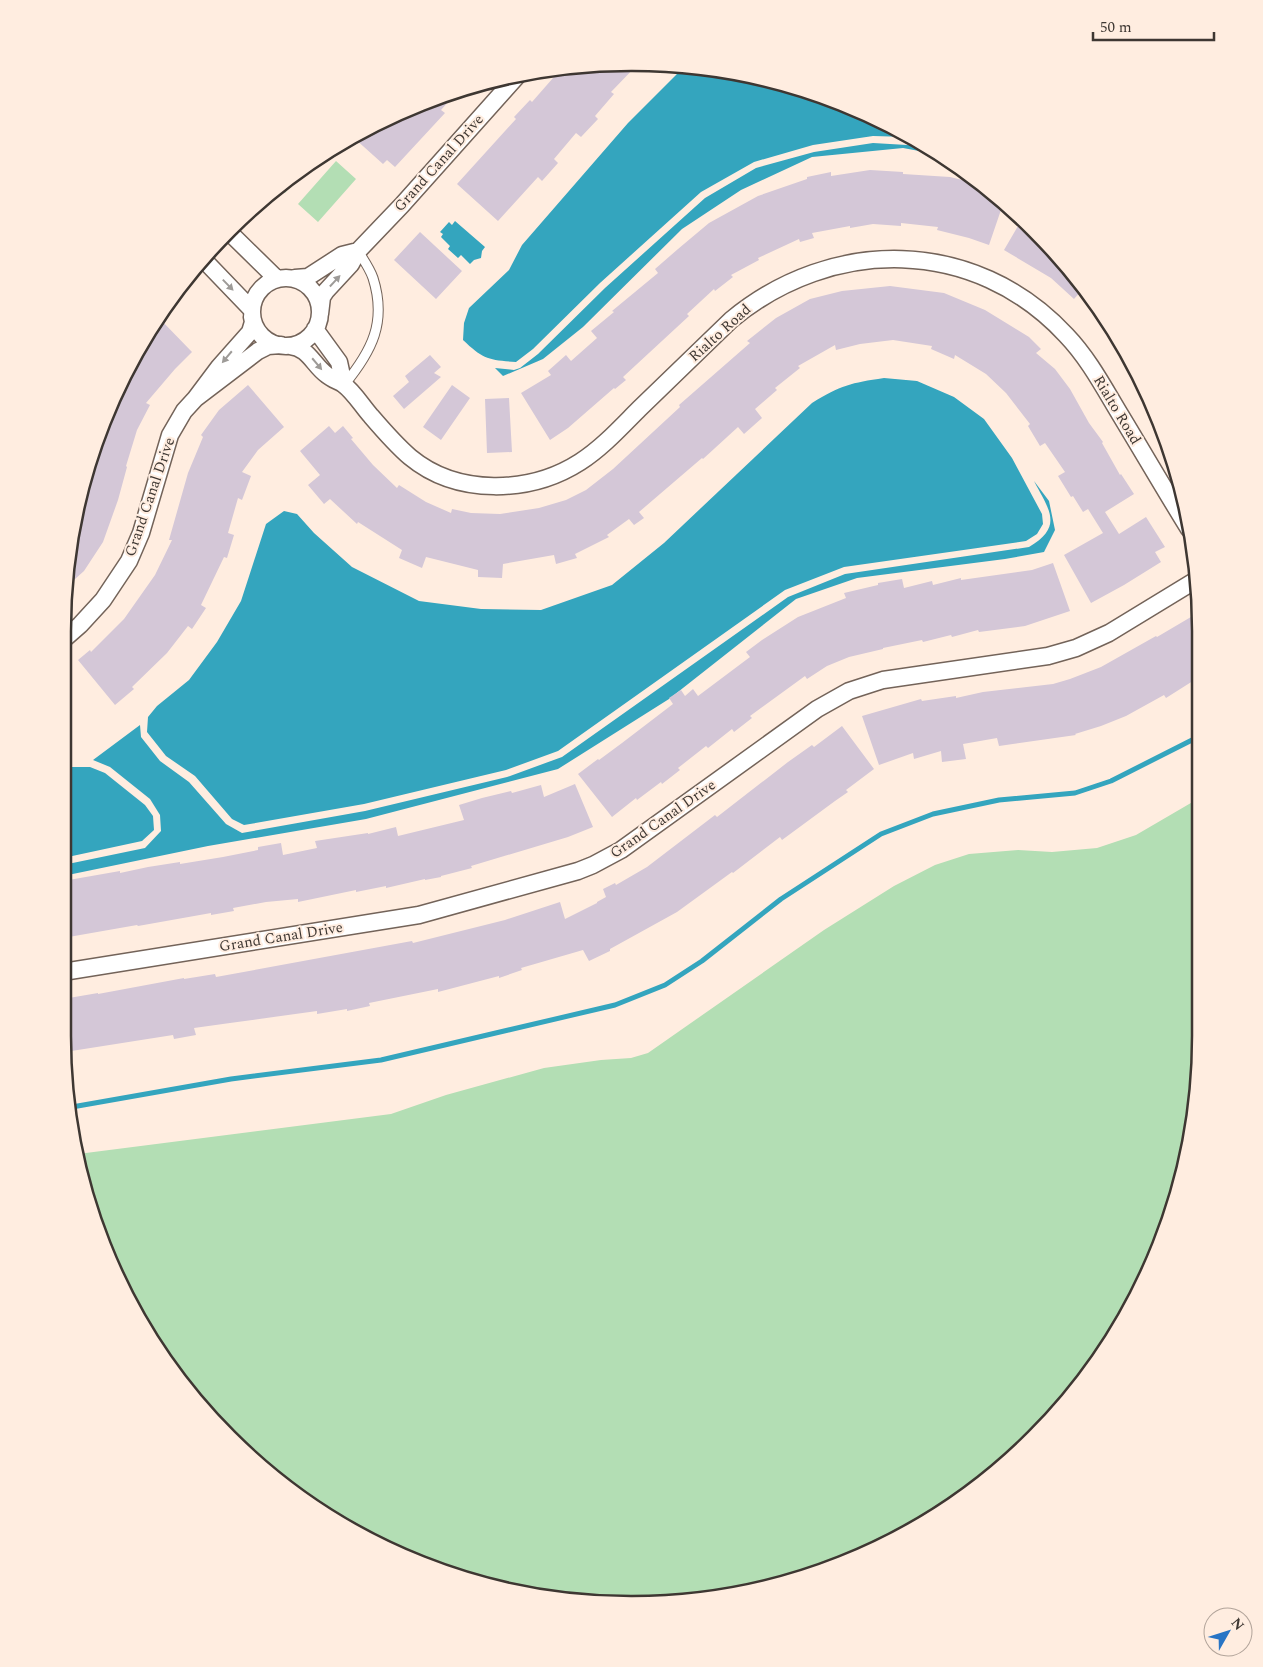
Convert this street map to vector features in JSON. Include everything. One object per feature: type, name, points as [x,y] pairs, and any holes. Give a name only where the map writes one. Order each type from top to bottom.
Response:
[{"type":"street","name":"Grand Canal Drive","points":[[318,322],[322,297],[351,264],[358,251],[402,205],[509,85]]},
{"type":"street","points":[[234,236],[277,279]]},
{"type":"street","name":"Grand Canal Drive","points":[[296,278],[308,277],[342,255],[358,251]]},
{"type":"street","name":"Rialto Road","points":[[286,346],[305,351],[326,375],[344,385],[410,457],[432,472],[472,484],[487,486],[521,485],[565,471],[592,454],[743,310],[772,291],[803,276],[836,265],[889,259],[927,261],[964,270],[999,284],[1036,307],[1067,335],[1091,366],[1179,512]]},
{"type":"street","points":[[208,265],[252,314],[260,333],[274,344],[286,346],[306,340],[318,322],[319,303],[314,292],[306,284],[296,278],[284,277],[265,284],[254,298],[252,314]]},
{"type":"street","name":"Grand Canal Drive","points":[[71,633],[98,606],[129,561],[141,532],[170,435],[184,411],[219,366],[246,337],[252,326],[252,314]]},
{"type":"street","name":"Rialto Road","points":[[318,322],[339,362],[344,385]]},
{"type":"street","name":"Grand Canal Drive","points":[[195,398],[258,351],[268,346],[286,346]]},
{"type":"street","name":"Grand Canal Drive","points":[[71,971],[419,915],[578,871],[621,850],[817,709],[850,691],[891,679],[1048,656],[1069,650],[1092,642],[1109,633],[1190,584]]},
{"type":"lane","points":[[344,385],[360,366],[373,341],[379,322],[379,300],[372,276],[358,251]]},
{"type":"green space","points":[[336,161],[356,179],[318,222],[298,204]]},
{"type":"green space","points":[[1192,802],[1191,1072],[1187,1109],[1173,1181],[1149,1250],[1117,1316],[1097,1347],[1076,1377],[1028,1432],[973,1480],[943,1501],[912,1521],[846,1553],[777,1577],[741,1585],[668,1595],[632,1596],[595,1595],[522,1585],[486,1577],[417,1553],[351,1521],[320,1501],[290,1480],[235,1432],[187,1377],[166,1347],[146,1316],[114,1250],[90,1181],[84,1153],[391,1114],[446,1095],[544,1068],[631,1058],[648,1053],[824,930],[894,886],[935,865],[969,854],[1018,850],[1052,852],[1097,848],[1136,835]]},
{"type":"water","points":[[678,73],[741,82],[777,90],[846,114],[894,137],[873,136],[813,145],[754,162],[701,192],[600,283],[533,349],[516,362],[492,359],[481,355],[463,340],[464,323],[469,308],[509,270],[522,245],[628,123]]},
{"type":"water","points":[[873,143],[910,145],[920,151],[903,148],[812,157],[741,190],[682,229],[583,327],[543,359],[503,376],[495,368],[514,370],[520,368],[538,354],[605,288],[705,198],[756,168],[814,152]]},
{"type":"water","points":[[455,221],[485,247],[481,258],[474,260],[470,264],[461,255],[458,258],[448,249],[450,246],[441,237],[443,234],[440,232],[449,222],[452,225]]},
{"type":"water","points":[[884,378],[917,381],[954,397],[984,419],[1012,458],[1042,514],[1043,524],[1037,534],[1026,541],[844,567],[785,590],[558,751],[506,770],[364,804],[244,825],[232,819],[195,776],[166,756],[147,732],[148,717],[157,706],[189,680],[217,642],[241,601],[266,524],[284,511],[297,514],[314,533],[352,567],[419,601],[481,609],[541,610],[612,585],[664,543],[812,403],[846,386]]},
{"type":"water","points":[[1034,481],[1049,501],[1055,530],[1044,552],[1005,559],[857,578],[796,599],[669,699],[558,769],[366,819],[208,846],[71,874],[71,863],[145,848],[161,831],[160,815],[150,799],[110,767],[93,760],[140,725],[141,737],[160,761],[189,782],[226,824],[242,833],[365,811],[507,777],[562,757],[788,597],[845,574],[1029,547],[1047,532],[1050,525],[1048,509]]},
{"type":"water","points":[[71,767],[90,767],[105,773],[145,805],[153,816],[154,830],[142,841],[71,856]]},
{"type":"building","points":[[631,71],[611,92],[614,94],[595,116],[598,119],[581,137],[576,133],[554,159],[558,163],[542,181],[538,177],[498,221],[457,184],[516,119],[514,117],[530,100],[532,102],[554,77],[595,72]]},
{"type":"building","points":[[448,102],[441,110],[445,113],[395,167],[387,160],[383,164],[359,142],[417,114]]},
{"type":"building","points":[[870,170],[950,177],[963,180],[1001,210],[989,245],[937,230],[938,227],[901,223],[901,226],[873,224],[812,233],[814,238],[800,242],[799,239],[758,258],[759,260],[731,275],[733,277],[715,291],[714,289],[687,314],[689,316],[623,377],[626,380],[568,428],[550,440],[521,393],[551,375],[548,371],[566,355],[571,361],[597,338],[591,331],[658,273],[655,269],[709,223],[758,196],[807,179],[807,177],[831,172],[831,176]]},
{"type":"building","points":[[1018,226],[1053,262],[1079,294],[1074,299],[1051,278],[1004,250]]},
{"type":"building","points":[[420,232],[462,271],[436,299],[394,260]]},
{"type":"building","points":[[890,286],[944,293],[985,310],[1029,337],[1041,349],[1036,353],[1055,369],[1070,389],[1089,423],[1103,442],[1120,475],[1134,494],[1105,512],[1119,534],[1146,517],[1165,547],[1155,552],[1161,562],[1091,603],[1064,555],[1103,533],[1088,509],[1083,512],[1073,496],[1071,497],[1058,476],[1065,472],[1045,443],[1040,446],[1028,426],[1030,424],[1006,393],[986,374],[955,355],[954,359],[931,349],[932,346],[893,340],[860,344],[836,350],[835,345],[798,366],[800,368],[775,388],[777,390],[755,409],[762,418],[744,434],[738,427],[639,512],[644,518],[634,525],[629,519],[607,535],[609,537],[575,554],[577,558],[556,564],[554,555],[503,564],[502,578],[478,577],[478,570],[426,557],[422,568],[399,558],[402,550],[358,522],[357,524],[330,499],[324,504],[308,485],[320,475],[300,451],[329,426],[335,433],[343,426],[353,438],[351,439],[373,465],[397,488],[399,485],[426,502],[451,513],[452,509],[471,513],[500,514],[539,508],[566,500],[586,490],[613,469],[680,407],[679,405],[750,343],[747,341],[776,318],[810,299],[842,291]]},
{"type":"building","points":[[164,323],[192,352],[146,403],[150,405],[137,430],[118,500],[103,542],[84,571],[74,580],[82,522],[90,486],[101,451],[129,384],[146,351]]},
{"type":"building","points":[[430,355],[441,367],[434,373],[441,377],[404,409],[393,396],[409,382],[405,376]]},
{"type":"building","points":[[248,385],[284,427],[258,450],[242,472],[251,476],[242,500],[238,498],[228,533],[234,535],[227,558],[224,557],[201,605],[206,608],[192,629],[188,626],[167,653],[132,687],[134,689],[115,705],[78,660],[90,650],[91,652],[124,619],[155,575],[172,540],[169,540],[188,473],[203,437],[201,435],[219,410]]},
{"type":"building","points":[[452,385],[470,398],[441,440],[423,427]]},
{"type":"building","points":[[509,398],[512,452],[487,453],[485,399]]},
{"type":"building","points":[[1053,563],[1070,611],[1025,626],[979,632],[978,630],[952,637],[951,635],[923,642],[922,640],[883,648],[849,657],[827,666],[807,679],[805,676],[750,716],[752,718],[734,732],[732,729],[708,748],[706,746],[678,768],[680,770],[662,784],[661,782],[637,800],[636,798],[612,817],[578,774],[673,704],[669,698],[681,690],[685,696],[693,689],[698,696],[750,657],[746,652],[762,640],[798,617],[846,598],[844,593],[878,585],[878,583],[902,579],[904,588],[932,581],[933,585],[961,578],[961,580],[1032,570]]},
{"type":"building","points":[[1192,617],[1192,682],[1166,698],[1164,695],[1126,716],[1076,735],[999,746],[997,738],[963,744],[966,759],[942,762],[941,751],[914,759],[913,753],[879,765],[862,716],[921,699],[922,701],[956,696],[956,698],[983,692],[1053,684],[1101,667]]},
{"type":"building","points":[[842,726],[874,769],[846,790],[848,792],[782,840],[780,837],[677,912],[589,961],[583,950],[521,968],[522,970],[499,978],[499,976],[438,992],[438,989],[369,1003],[370,1006],[347,1011],[347,1009],[317,1014],[317,1011],[194,1028],[196,1035],[174,1039],[173,1035],[71,1051],[71,998],[184,978],[215,974],[216,977],[412,941],[413,943],[505,920],[560,902],[565,919],[606,897],[603,889],[615,883],[616,885],[647,867],[715,815],[717,817],[788,762],[812,745],[814,747]]},
{"type":"building","points":[[575,784],[593,827],[568,837],[441,877],[386,888],[386,886],[356,892],[356,890],[298,902],[298,899],[266,902],[233,908],[234,911],[211,915],[211,913],[71,937],[71,880],[223,857],[258,850],[258,847],[281,843],[283,855],[317,848],[315,841],[368,834],[396,827],[398,836],[464,820],[459,805],[482,798],[511,791],[512,793],[541,785],[544,797]]},
{"type":"waterway","points":[[76,1106],[231,1079],[381,1060],[615,1005],[665,985],[702,961],[781,899],[881,834],[933,814],[999,800],[1075,793],[1111,781],[1192,740]]}]
